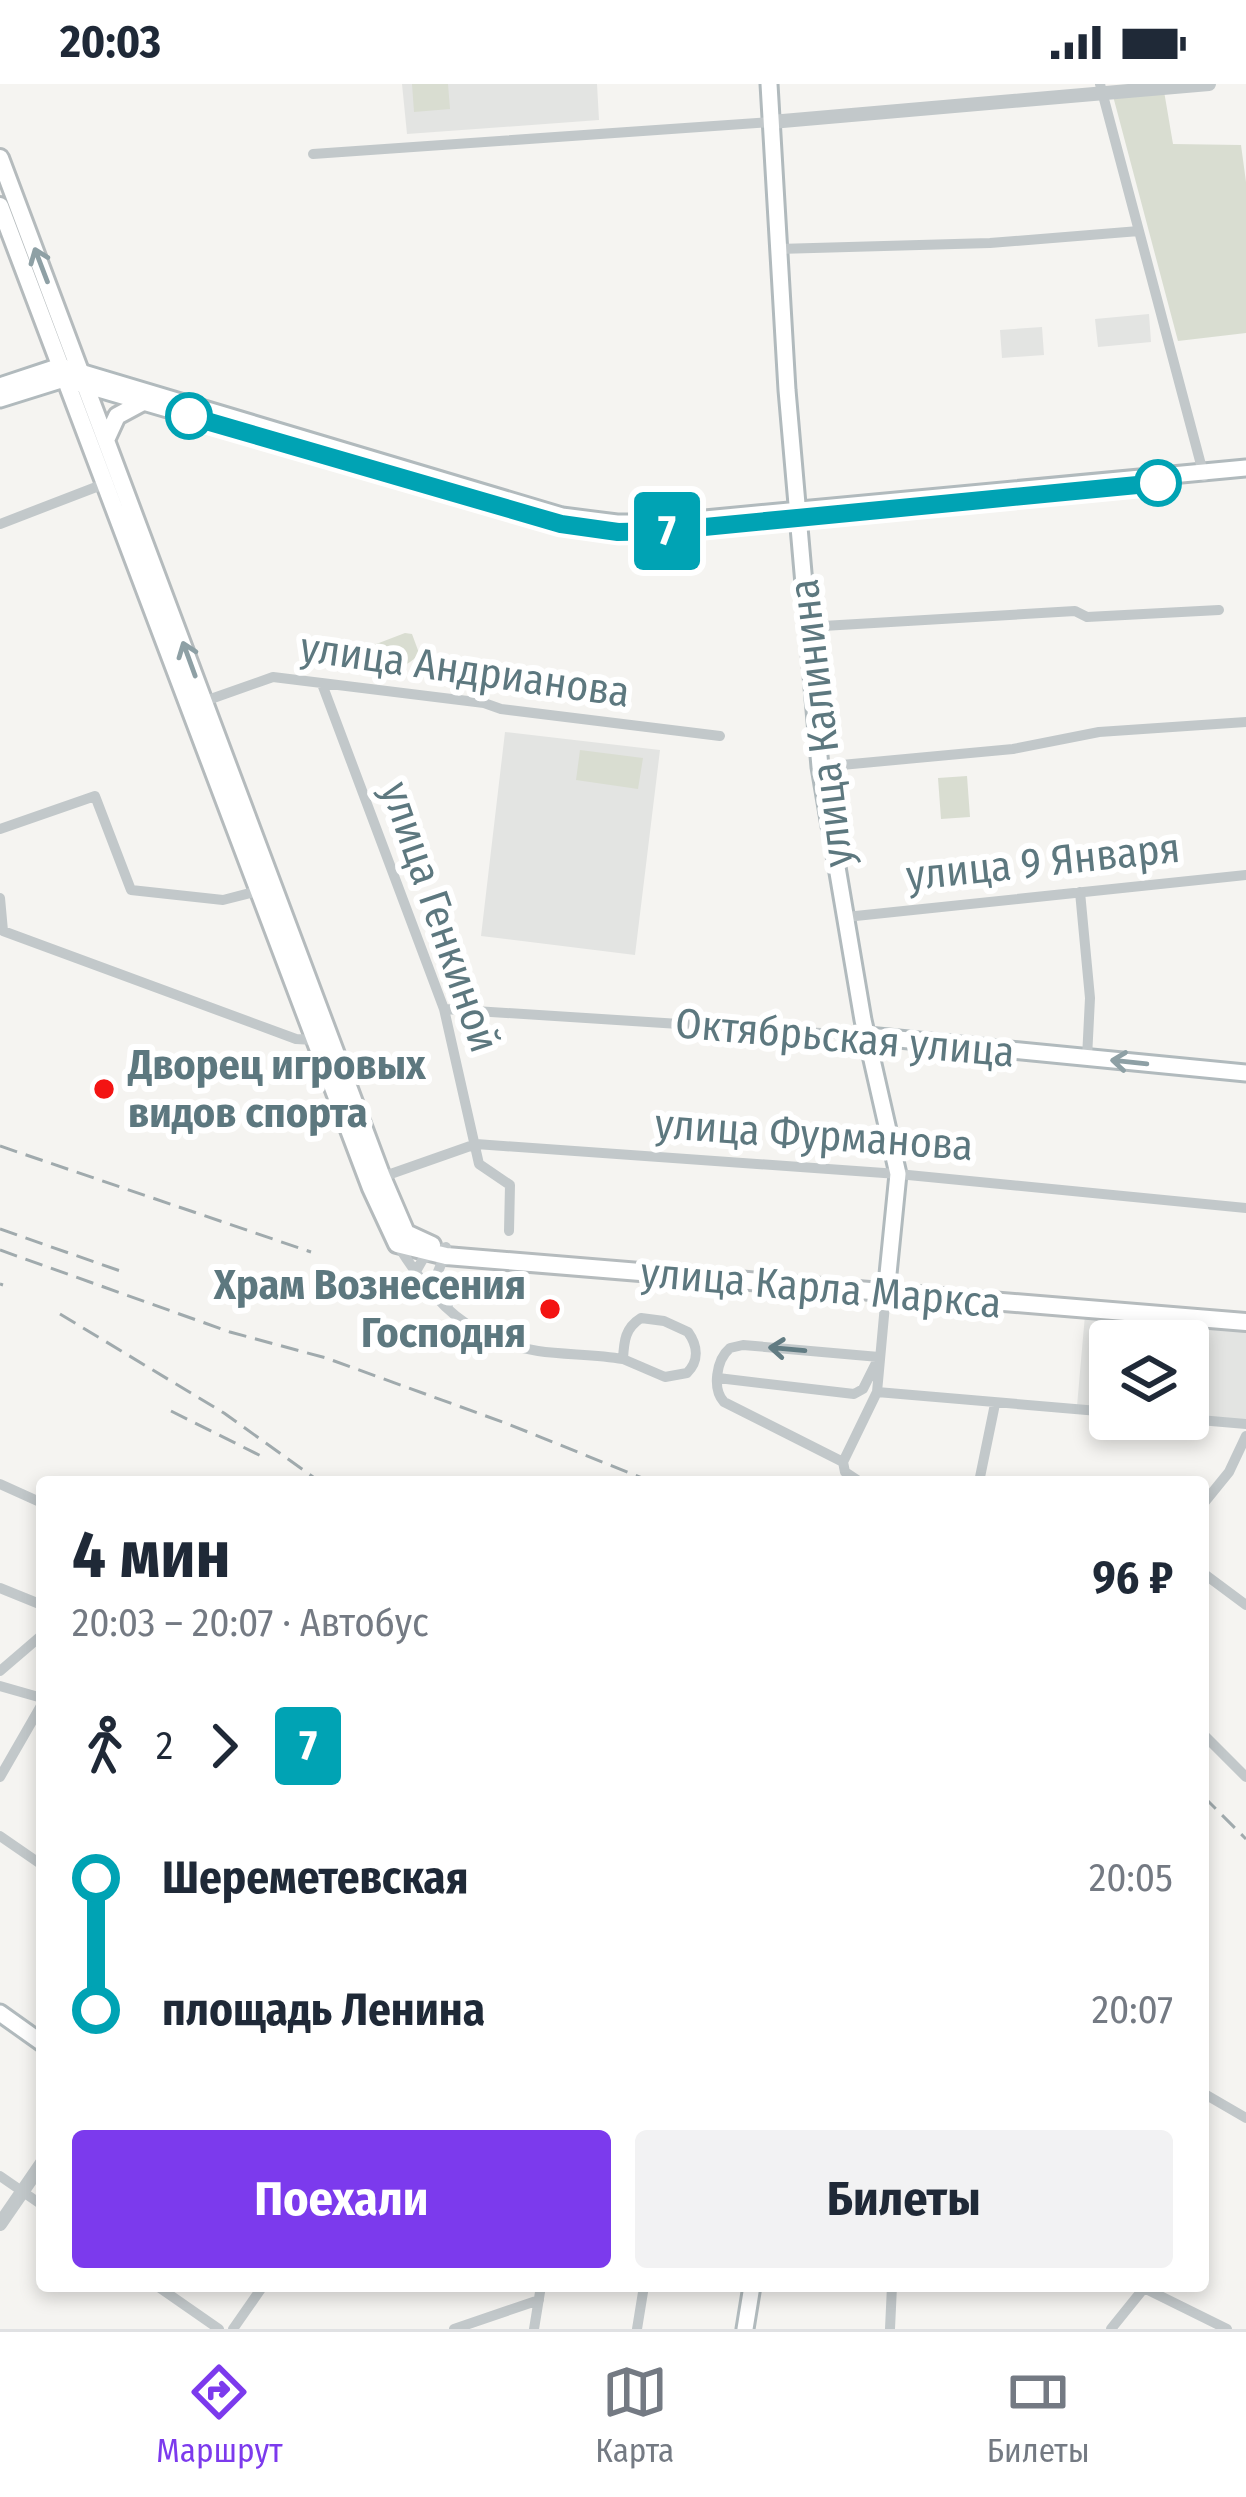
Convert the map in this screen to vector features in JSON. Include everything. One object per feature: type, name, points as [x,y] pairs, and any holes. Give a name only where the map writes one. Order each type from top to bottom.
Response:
[{"type":"main road","name":"улица Калинина","points":[[769,84],[797,513],[820,767],[898,1174],[887,1290]]},
{"type":"main road","points":[[0,158],[4,184],[72,376],[104,484],[205,701],[266,888]]},
{"type":"main road","points":[[0,206],[72,376],[106,441],[165,621],[322,1038],[370,1188],[404,1242]]},
{"type":"main road","points":[[0,386],[72,376],[562,516],[662,524],[1246,472]]},
{"type":"main road","points":[[0,399],[72,376],[143,402],[589,529],[663,531],[797,513]]},
{"type":"main road","points":[[106,441],[117,416],[143,402]]},
{"type":"main road","name":"Октябрьская улица","points":[[868,1036],[1246,1073]]},
{"type":"main road","points":[[322,1038],[382,1177],[404,1242]]},
{"type":"main road","name":"улица Карла Маркса","points":[[404,1242],[427,1244],[443,1253],[1246,1319]]},
{"type":"main road","points":[[0,2002],[36,2027]]},
{"type":"main road","points":[[0,2013],[36,2039]]},
{"type":"main road","points":[[749,2329],[754,2292]]},
{"type":"street","points":[[314,154],[771,122],[1100,88],[1209,84]]},
{"type":"street","points":[[1100,88],[1204,476]]},
{"type":"street","points":[[778,249],[957,244],[1139,231]]},
{"type":"street","points":[[0,524],[104,484]]},
{"type":"street","points":[[806,627],[1075,611],[1087,617],[1219,610]]},
{"type":"street","name":"улица Андрианова","points":[[205,701],[273,677],[720,736]]},
{"type":"street","name":"улица Генкиной","points":[[322,684],[444,1009],[478,1164],[510,1185],[509,1232]]},
{"type":"street","points":[[820,767],[1013,749],[1099,732],[1246,722]]},
{"type":"street","points":[[0,829],[94,796],[131,890],[224,899],[266,888]]},
{"type":"street","name":"улица 9 Января","points":[[846,916],[1246,875]]},
{"type":"street","points":[[1081,892],[1090,998],[1087,1058]]},
{"type":"street","points":[[0,898],[3,931],[296,1039],[322,1038]]},
{"type":"street","name":"Октябрьская улица","points":[[444,1009],[868,1036]]},
{"type":"street","name":"улица Фурманова","points":[[382,1177],[476,1144],[898,1174],[1246,1208]]},
{"type":"street","points":[[404,1242],[424,1288],[452,1313],[505,1343],[543,1352],[623,1359],[665,1377],[679,1377],[692,1368],[696,1351],[688,1332],[664,1321],[641,1318],[625,1336],[623,1359]]},
{"type":"street","points":[[415,1273],[443,1253]]},
{"type":"street","points":[[443,1253],[435,1279],[452,1313]]},
{"type":"street","points":[[851,1476],[843,1462],[877,1392],[887,1290]]},
{"type":"street","points":[[843,1462],[724,1402],[718,1393],[722,1355],[742,1345],[879,1357]]},
{"type":"street","points":[[854,1394],[862,1389],[879,1357]]},
{"type":"street","points":[[718,1378],[854,1394],[860,1397],[864,1411],[858,1433]]},
{"type":"street","points":[[877,1392],[1089,1411]]},
{"type":"street","points":[[980,1476],[995,1404]]},
{"type":"street","points":[[1209,1421],[1246,1424]]},
{"type":"street","points":[[1209,1497],[1229,1472],[1246,1436]]},
{"type":"street","points":[[0,1484],[36,1500]]},
{"type":"street","points":[[1209,1577],[1246,1605]]},
{"type":"street","points":[[0,1588],[36,1603]]},
{"type":"street","points":[[0,1671],[36,1639]]},
{"type":"street","points":[[0,1687],[36,1699]]},
{"type":"street","points":[[0,1777],[36,1712]]},
{"type":"street","points":[[28,1726],[36,1732]]},
{"type":"street","points":[[1209,1740],[1246,1777]]},
{"type":"street","points":[[0,1836],[36,1860]]},
{"type":"street","points":[[1209,2096],[1246,2118]]},
{"type":"street","points":[[0,2224],[36,2173]]},
{"type":"street","points":[[0,2176],[36,2201]]},
{"type":"street","points":[[167,2292],[219,2329]]},
{"type":"street","points":[[233,2329],[259,2292]]},
{"type":"street","points":[[534,2329],[540,2292]]},
{"type":"street","points":[[637,2329],[643,2292]]},
{"type":"street","points":[[890,2329],[892,2292]]},
{"type":"street","points":[[1111,2329],[1138,2292]]},
{"type":"street","points":[[1152,2292],[1227,2329]]},
{"type":"street","points":[[454,2329],[539,2300]]},
{"type":"shaded area","points":[[402,84],[597,84],[599,120],[407,134]]},
{"type":"shaded area","points":[[412,84],[448,84],[450,109],[414,112]]},
{"type":"shaded area","points":[[1164,91],[1173,144],[1241,145],[1246,182],[1246,333],[1178,341],[1113,96]]},
{"type":"shaded area","points":[[1149,314],[1151,342],[1098,347],[1095,319]]},
{"type":"shaded area","points":[[1042,327],[1044,355],[1002,358],[1000,330]]},
{"type":"shaded area","points":[[412,634],[419,653],[416,657],[393,669],[375,669],[371,646]]},
{"type":"shaded area","points":[[505,732],[660,750],[635,955],[481,936]]},
{"type":"shaded area","points":[[580,750],[643,758],[638,789],[576,780]]},
{"type":"shaded area","points":[[967,776],[970,817],[941,819],[938,778]]},
{"type":"shaded area","points":[[1085,1315],[1147,1320],[1089,1320],[1089,1407],[1077,1406]]},
{"type":"shaded area","points":[[1209,1325],[1246,1328],[1246,1420],[1209,1417]]},
{"type":"railway","points":[[0,1146],[311,1252]]},
{"type":"railway","points":[[0,1229],[126,1273]]},
{"type":"railway","points":[[0,1250],[230,1332],[326,1358],[637,1476]]},
{"type":"railway","points":[[60,1314],[224,1413],[312,1476]]},
{"type":"railway","points":[[171,1411],[261,1456]]},
{"type":"railway","points":[[1209,1802],[1246,1839]]},
{"type":"bus line","name":"7","points":[[189,416],[561,524],[618,532],[1158,483]]},
{"type":"place","name":"Дворец игровых видов спорта","points":[[104,1089]]},
{"type":"place","name":"Храм Вознесения Господня","points":[[550,1309]]}]
